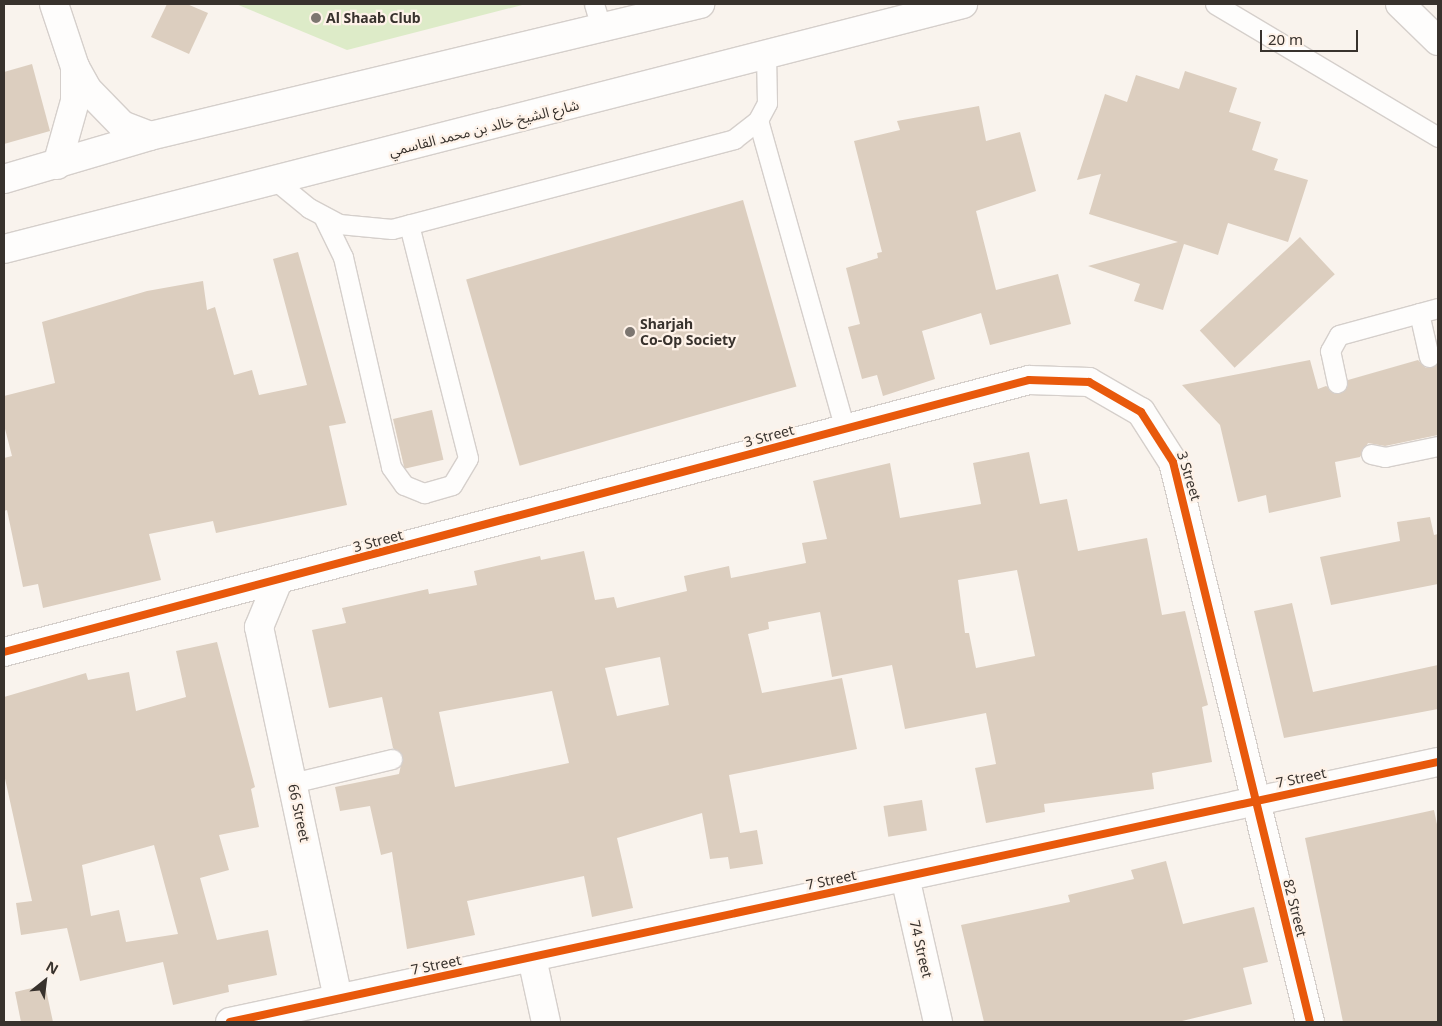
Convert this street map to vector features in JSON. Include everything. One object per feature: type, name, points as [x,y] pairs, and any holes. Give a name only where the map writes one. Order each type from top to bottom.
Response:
[{"type":"street","points":[[54,4],[74,67],[74,100],[57,165]]},
{"type":"street","points":[[4,179],[57,165],[150,136],[602,31],[700,4]]},
{"type":"street","name":"شارع الشيخ خالد بن محمد القاسمي","points":[[4,259],[17,246],[766,56],[963,4]]},
{"type":"street","points":[[1400,4],[1438,42]]},
{"type":"street","points":[[74,67],[103,108],[122,125],[150,136]]},
{"type":"street","name":"3 Street","points":[[4,652],[278,581],[845,429],[1049,377],[1089,382],[1141,412],[1173,462],[1256,800]]},
{"type":"street","points":[[224,595],[259,627],[278,581]]},
{"type":"street","name":"66 Street","points":[[259,627],[338,999]]},
{"type":"street","name":"7 Street","points":[[230,1022],[1438,762]]},
{"type":"street","name":"82 Street","points":[[1256,800],[1310,1022]]},
{"type":"street","name":"74 Street","points":[[905,877],[938,1022]]},
{"type":"street","points":[[532,958],[546,1022]]},
{"type":"lane","points":[[594,4],[602,31]]},
{"type":"lane","points":[[1215,4],[1438,137]]},
{"type":"lane","points":[[276,181],[323,216],[355,228],[409,224],[734,139],[758,120],[768,94],[766,56]]},
{"type":"lane","points":[[758,120],[845,429]]},
{"type":"lane","points":[[323,216],[343,257],[391,467],[404,485],[424,492],[452,485],[468,458],[409,224]]},
{"type":"lane","points":[[1337,383],[1330,351],[1339,335],[1438,308]]},
{"type":"lane","points":[[1419,313],[1429,357]]},
{"type":"lane","points":[[1371,454],[1385,457],[1438,446]]},
{"type":"lane","points":[[292,783],[392,759]]},
{"type":"green space","name":"Al Shaab Club","points":[[236,4],[526,4],[347,50]]},
{"type":"building","points":[[167,4],[187,4],[208,13],[189,54],[151,37]]},
{"type":"building","points":[[32,64],[50,131],[4,144],[4,72]]},
{"type":"building","points":[[1185,71],[1237,88],[1229,112],[1261,122],[1252,150],[1278,159],[1274,170],[1308,180],[1288,242],[1228,223],[1218,255],[1184,244],[1163,310],[1134,301],[1140,284],[1088,266],[1178,242],[1089,214],[1101,174],[1077,180],[1105,94],[1127,102],[1136,75],[1179,89]]},
{"type":"building","points":[[979,106],[986,141],[1020,132],[1036,191],[976,211],[996,290],[1058,274],[1071,324],[990,345],[981,313],[922,331],[935,379],[883,396],[877,375],[862,379],[848,327],[860,324],[846,268],[878,258],[877,253],[882,252],[854,141],[900,130],[897,121]]},
{"type":"building","name":"Sharjah Co-Op Society","points":[[743,200],[796,386],[520,466],[466,279]]},
{"type":"building","points":[[1300,237],[1335,274],[1235,368],[1200,330]]},
{"type":"building","points":[[298,252],[346,423],[329,426],[347,505],[216,533],[213,521],[149,534],[161,580],[43,608],[38,584],[23,587],[7,510],[4,511],[4,458],[12,456],[4,425],[4,396],[55,383],[42,322],[147,291],[203,281],[207,310],[215,307],[234,375],[252,370],[259,395],[307,385],[273,259]]},
{"type":"building","points":[[1310,360],[1318,389],[1326,386],[1339,394],[1348,380],[1418,360],[1426,368],[1438,363],[1438,435],[1385,446],[1368,443],[1360,457],[1335,462],[1341,497],[1269,513],[1266,495],[1238,502],[1220,425],[1182,385]]},
{"type":"building","points":[[432,410],[443,460],[404,469],[393,419]]},
{"type":"building","points":[[1029,452],[1040,504],[1067,499],[1078,551],[1147,538],[1162,615],[1185,611],[1208,705],[1202,707],[1212,762],[1152,773],[1154,789],[1044,804],[1045,812],[986,823],[975,768],[996,764],[986,713],[905,729],[892,665],[832,677],[820,612],[768,622],[769,629],[748,634],[762,693],[842,678],[857,749],[729,775],[740,833],[757,830],[763,864],[730,869],[728,857],[710,859],[702,813],[617,838],[633,908],[592,917],[584,876],[467,901],[475,935],[407,949],[392,852],[381,855],[370,806],[340,811],[335,787],[399,774],[403,756],[393,748],[382,697],[329,708],[312,630],[346,623],[342,608],[428,589],[429,594],[477,585],[474,571],[540,556],[541,560],[584,551],[595,600],[614,597],[617,608],[687,591],[684,576],[729,566],[731,578],[806,563],[802,543],[827,539],[813,481],[890,463],[900,518],[981,504],[973,463]],"holes":[[[1017,570],[1035,656],[976,668],[969,633],[965,633],[958,580]],[[660,657],[669,705],[617,716],[605,668]],[[552,691],[569,763],[455,787],[439,712]]]},
{"type":"building","points":[[1430,517],[1434,535],[1438,534],[1438,584],[1331,605],[1320,557],[1400,541],[1397,522]]},
{"type":"building","points":[[1292,603],[1313,692],[1438,665],[1438,709],[1284,738],[1254,611]]},
{"type":"building","points":[[217,642],[255,787],[251,789],[259,827],[219,835],[229,870],[200,878],[217,940],[268,930],[277,975],[228,985],[229,992],[173,1005],[163,962],[80,981],[67,928],[21,935],[16,903],[32,901],[4,774],[4,697],[86,673],[88,680],[129,672],[136,711],[186,697],[176,651]],"holes":[[[154,845],[178,934],[126,942],[119,910],[91,916],[82,865]]]},
{"type":"building","points":[[922,800],[927,831],[888,837],[883,806]]},
{"type":"building","points":[[1434,810],[1438,829],[1438,1022],[1343,1022],[1305,838]]},
{"type":"building","points":[[1166,861],[1183,924],[1254,907],[1268,962],[1243,968],[1252,1004],[1178,1022],[984,1022],[961,925],[1070,902],[1068,895],[1134,879],[1131,870]]},
{"type":"building","points":[[45,985],[53,1022],[21,1022],[15,992]]},
{"type":"cycle path","points":[[4,652],[1029,380],[1089,382],[1141,412],[1173,462],[1310,1022]]},
{"type":"cycle path","points":[[230,1022],[1438,762]]},
{"type":"place","name":"Al Shaab Club","points":[[316,18]]},
{"type":"place","name":"Sharjah Co-Op Society","points":[[630,332]]}]
